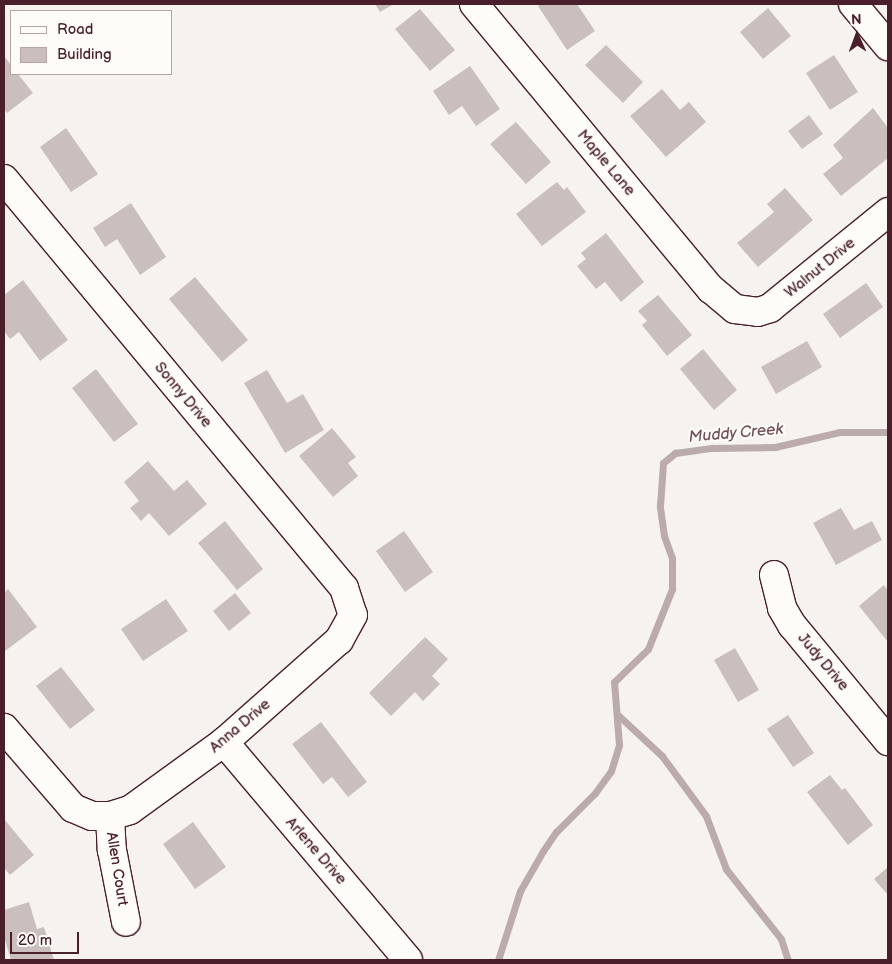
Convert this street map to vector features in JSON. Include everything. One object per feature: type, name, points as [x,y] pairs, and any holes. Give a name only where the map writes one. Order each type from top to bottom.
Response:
[{"type":"street","name":"Maple Lane","points":[[474,4],[718,297],[735,309],[746,312]]},
{"type":"street","points":[[853,4],[888,46]]},
{"type":"street","name":"Sonny Drive","points":[[4,179],[344,588],[353,615]]},
{"type":"street","name":"Walnut Drive","points":[[746,312],[770,308],[783,299],[888,212]]},
{"type":"street","name":"Judy Drive","points":[[774,575],[782,608],[792,624],[888,740]]},
{"type":"street","name":"Anna Drive","points":[[110,816],[130,810],[224,742],[339,640],[353,615]]},
{"type":"street","points":[[4,728],[73,808],[92,816],[110,816]]},
{"type":"street","name":"Arlene Drive","points":[[224,742],[408,960]]},
{"type":"street","name":"Allen Court","points":[[110,816],[112,850],[126,922]]},
{"type":"building","points":[[375,4],[394,4],[380,12]]},
{"type":"building","points":[[541,4],[577,4],[595,31],[567,50],[538,6]]},
{"type":"building","points":[[768,8],[791,36],[763,59],[740,32]]},
{"type":"building","points":[[420,9],[455,50],[430,71],[395,29]]},
{"type":"building","points":[[606,45],[643,82],[623,103],[585,65]]},
{"type":"building","points":[[834,55],[858,92],[830,110],[806,73]]},
{"type":"building","points":[[4,56],[10,64],[10,75],[19,75],[33,93],[7,113],[4,109]]},
{"type":"building","points":[[470,66],[500,109],[476,126],[462,106],[449,115],[433,91]]},
{"type":"building","points":[[662,89],[680,110],[689,102],[706,122],[666,157],[630,116]]},
{"type":"building","points":[[873,108],[888,128],[888,158],[841,196],[823,174],[843,158],[833,145]]},
{"type":"building","points":[[809,115],[823,134],[802,149],[788,131]]},
{"type":"building","points":[[516,122],[551,162],[526,184],[490,144]]},
{"type":"building","points":[[66,128],[98,174],[71,192],[40,147]]},
{"type":"building","points":[[557,182],[564,190],[567,187],[586,212],[542,246],[516,214]]},
{"type":"building","points":[[785,188],[813,220],[758,267],[737,243],[774,212],[767,204]]},
{"type":"building","points":[[131,203],[166,257],[140,275],[117,239],[105,247],[93,228]]},
{"type":"building","points":[[606,233],[644,282],[621,302],[605,282],[596,289],[577,266],[586,259],[581,253]]},
{"type":"building","points":[[195,277],[248,340],[222,362],[169,299]]},
{"type":"building","points":[[23,280],[68,340],[40,361],[19,332],[10,339],[4,331],[4,295]]},
{"type":"building","points":[[866,283],[883,307],[840,338],[823,314]]},
{"type":"building","points":[[658,295],[692,335],[667,356],[642,325],[647,321],[638,311]]},
{"type":"building","points":[[807,341],[822,367],[776,394],[761,367]]},
{"type":"building","points":[[703,349],[737,390],[714,410],[680,369]]},
{"type":"building","points":[[96,369],[138,424],[114,442],[72,388]]},
{"type":"building","points":[[267,370],[287,403],[303,394],[324,430],[285,453],[244,383]]},
{"type":"building","points":[[332,428],[356,457],[348,463],[358,476],[333,497],[299,456]]},
{"type":"building","points":[[148,461],[174,491],[187,480],[207,504],[169,536],[149,513],[141,521],[130,508],[139,501],[124,482]]},
{"type":"building","points":[[841,508],[854,530],[872,521],[882,540],[836,565],[813,523]]},
{"type":"building","points":[[225,521],[263,569],[237,590],[198,543]]},
{"type":"building","points":[[404,531],[433,572],[405,592],[376,551]]},
{"type":"building","points":[[884,585],[888,591],[888,642],[859,606]]},
{"type":"building","points":[[8,589],[37,627],[5,651],[4,593]]},
{"type":"building","points":[[235,593],[251,613],[229,631],[213,611]]},
{"type":"building","points":[[166,599],[188,631],[143,661],[121,629]]},
{"type":"building","points":[[425,637],[448,659],[432,676],[440,684],[423,701],[415,692],[391,716],[369,693]]},
{"type":"building","points":[[735,648],[759,690],[738,702],[714,660]]},
{"type":"building","points":[[61,667],[95,710],[70,729],[36,686]]},
{"type":"building","points":[[788,715],[814,753],[793,767],[767,729]]},
{"type":"building","points":[[321,722],[367,782],[348,797],[332,777],[323,784],[292,744]]},
{"type":"building","points":[[830,775],[842,790],[845,788],[873,825],[848,845],[807,792]]},
{"type":"building","points":[[4,819],[34,855],[10,875],[4,868]]},
{"type":"building","points":[[193,822],[226,867],[195,889],[163,844]]},
{"type":"building","points":[[888,867],[888,895],[874,879]]},
{"type":"building","points":[[29,902],[37,929],[44,927],[54,960],[11,960],[4,937],[4,910]]},
{"type":"waterway","name":"Muddy Creek","points":[[498,960],[520,891],[543,851],[556,832],[595,793],[611,771],[619,745],[614,682],[648,649],[672,589],[672,558],[664,536],[660,506],[663,463],[675,453],[712,448],[775,447],[840,432],[888,432]]},
{"type":"waterway","points":[[619,716],[662,756],[706,816],[726,869],[781,939],[788,960]]}]
